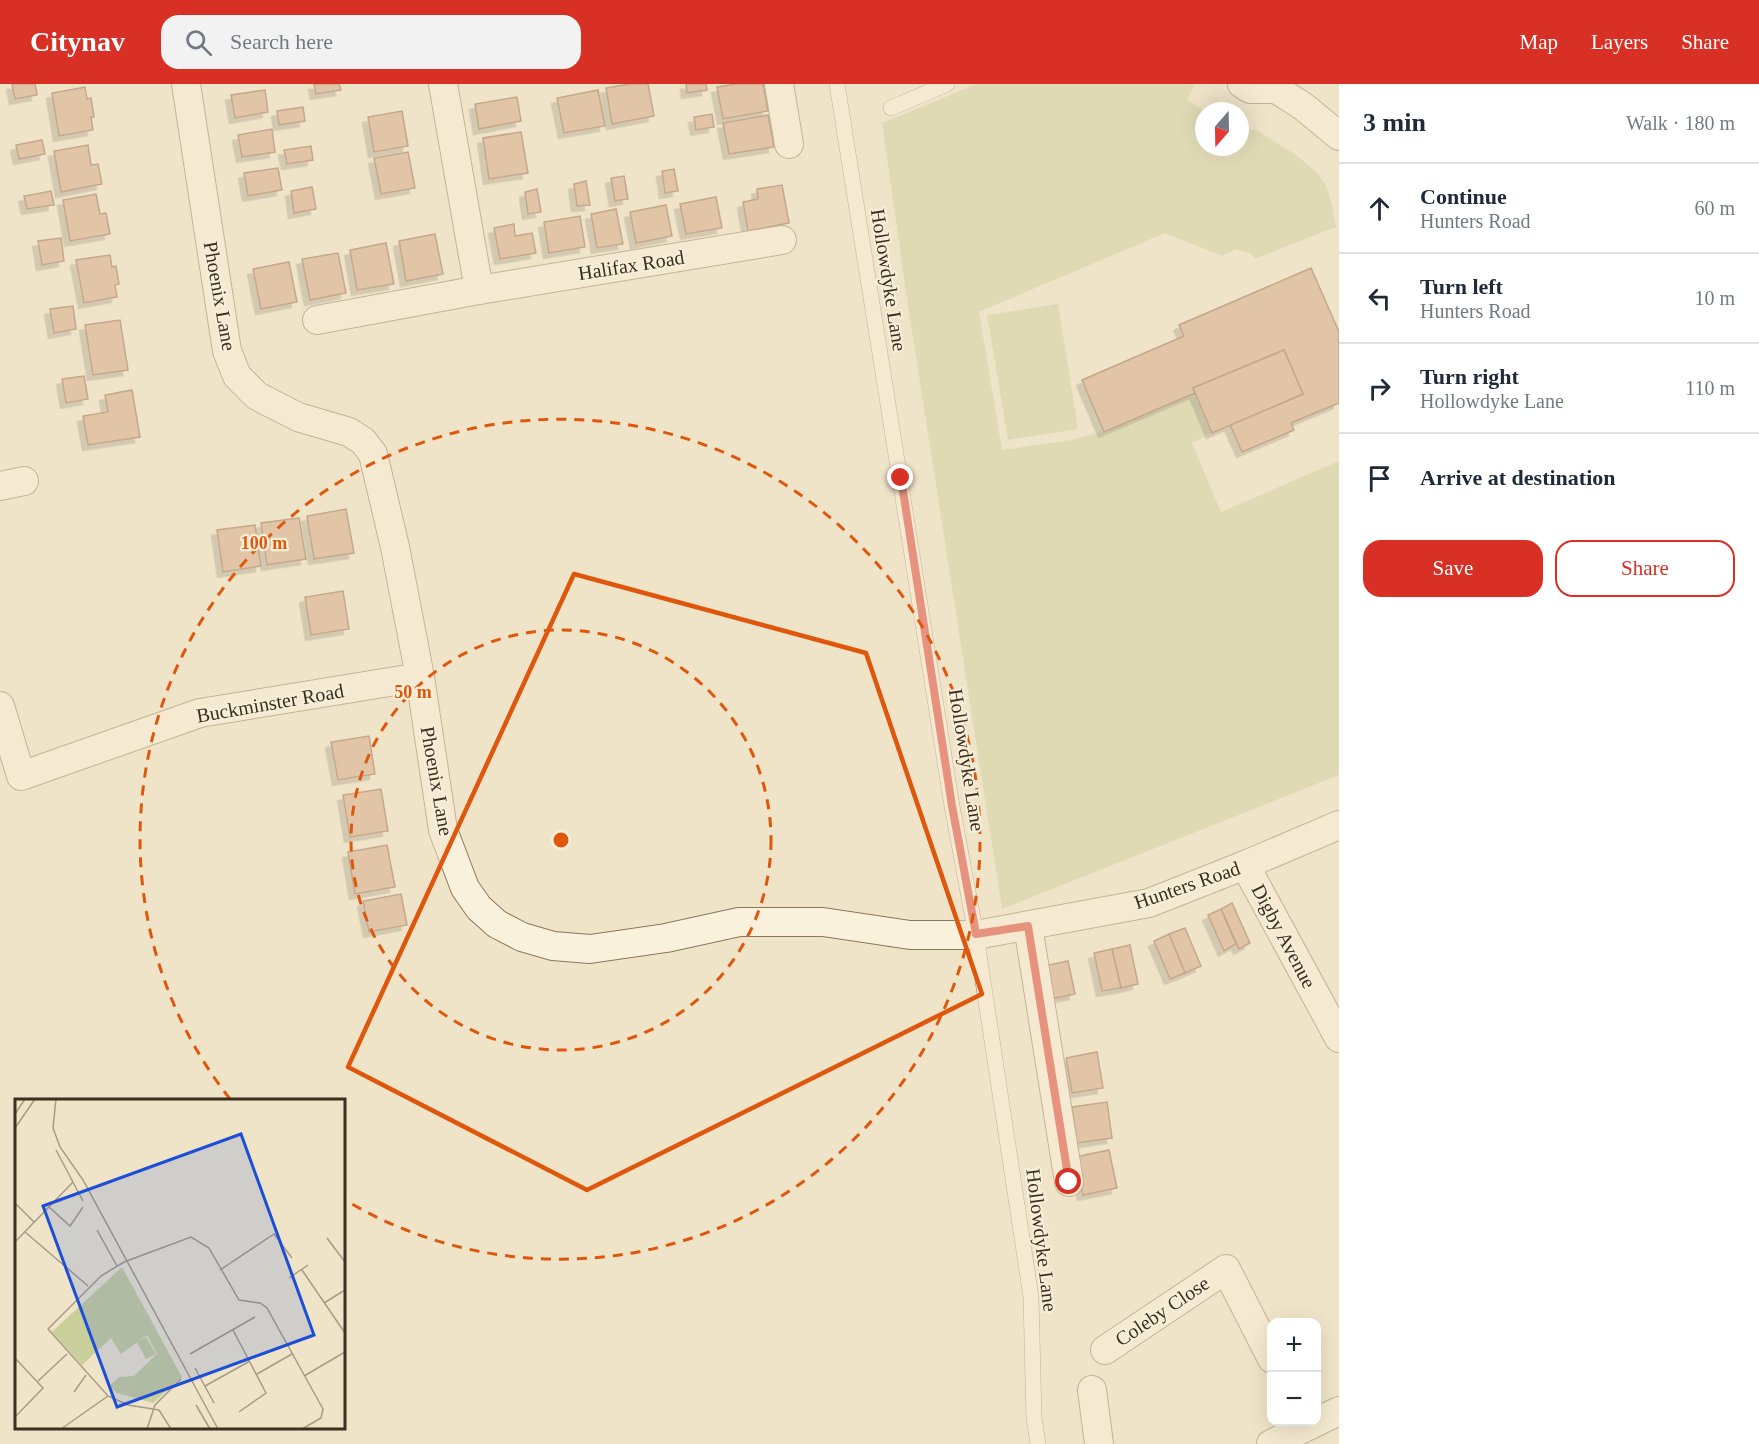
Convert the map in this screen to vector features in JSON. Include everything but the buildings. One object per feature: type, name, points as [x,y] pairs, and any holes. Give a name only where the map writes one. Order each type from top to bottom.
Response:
[{"type":"street","name":"Phoenix Lane","points":[[186,84],[227,351],[237,376],[257,396],[298,417],[349,432],[363,441],[373,454],[395,547],[420,677],[443,831],[465,888],[479,908],[497,924],[522,937],[553,946],[590,949],[666,938],[739,922],[823,922],[910,936],[976,934]]},
{"type":"street","points":[[443,84],[479,290]]},
{"type":"street","points":[[779,84],[789,144]]},
{"type":"street","points":[[1242,84],[1250,89],[1275,86],[1339,136]]},
{"type":"street","name":"Halifax Road","points":[[317,320],[479,290],[782,240]]},
{"type":"street","name":"Buckminster Road","points":[[0,706],[21,776],[200,713],[420,677]]},
{"type":"street","name":"Hunters Road","points":[[976,934],[1149,903],[1339,825]]},
{"type":"street","name":"Digby Avenue","points":[[1245,865],[1339,1038]]},
{"type":"street","points":[[1028,926],[1069,1182]]},
{"type":"street","name":"Coleby Close","points":[[1105,1350],[1226,1269],[1267,1349]]},
{"type":"street","points":[[1092,1390],[1099,1444]]},
{"type":"street","points":[[1321,1418],[1339,1411]]},
{"type":"street","points":[[1271,1444],[1302,1426]]},
{"type":"lane","name":"Hollowdyke Lane","points":[[837,84],[952,806],[976,934],[1031,1297],[1034,1418],[1038,1444]]},
{"type":"lane","points":[[891,108],[947,84]]},
{"type":"highlighted area","points":[[574,574],[866,653],[982,994],[587,1190],[348,1067]]},
{"type":"green space","points":[[977,84],[1190,84],[1194,86],[1187,99],[1195,105],[1195,156],[1249,156],[1249,129],[1255,129],[1301,159],[1323,181],[1328,191],[1336,227],[1255,259],[1250,253],[1235,249],[1222,256],[1165,233],[979,312],[1002,450],[1071,440],[1105,431],[1195,393],[1212,433],[1192,443],[1221,512],[1339,461],[1339,775],[1002,909],[907,299],[882,123]]},
{"type":"green space","points":[[1058,304],[1078,429],[1008,440],[987,315]]},
{"type":"route","points":[[901,478],[952,806],[976,934],[1028,926],[1069,1182]]}]
